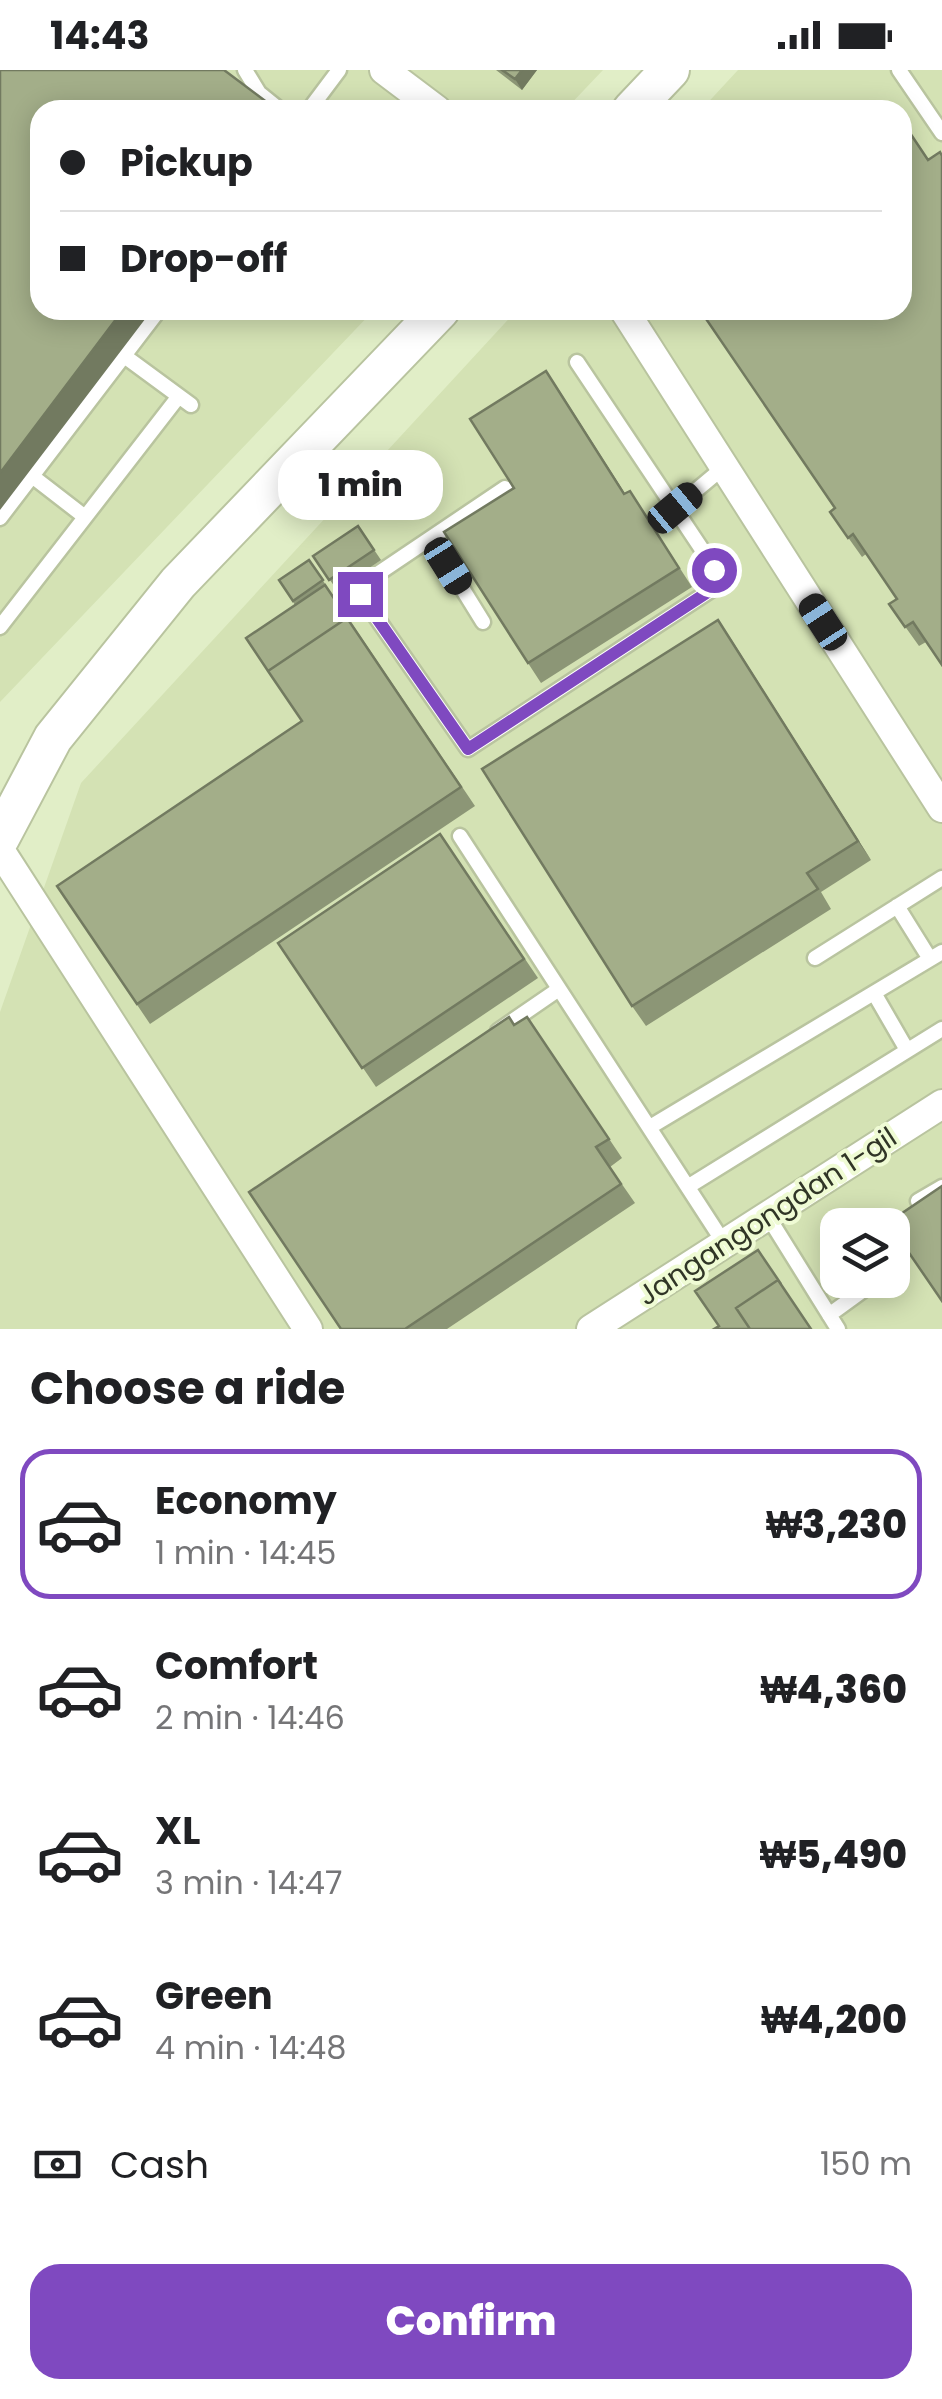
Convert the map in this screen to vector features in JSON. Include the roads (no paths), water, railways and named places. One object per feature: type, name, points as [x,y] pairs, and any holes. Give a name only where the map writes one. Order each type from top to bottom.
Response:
[{"type":"main road","points":[[642,100],[670,70]]},
{"type":"main road","points":[[0,838],[53,738],[178,583],[430,320]]},
{"type":"street","points":[[384,70],[424,100]]},
{"type":"street","points":[[630,320],[942,808]]},
{"type":"street","points":[[0,850],[308,1329]]},
{"type":"street","name":"Jangangongdan 1-gil","points":[[610,1324],[724,1243],[942,1104]]},
{"type":"lane","points":[[245,70],[268,100]]},
{"type":"lane","points":[[316,100],[339,70]]},
{"type":"lane","points":[[903,72],[942,134]]},
{"type":"lane","points":[[0,518],[151,320]]},
{"type":"lane","points":[[0,627],[85,517],[185,401],[124,355]]},
{"type":"lane","points":[[504,488],[362,584],[360,594],[468,749],[711,590],[714,570],[577,362]]},
{"type":"lane","points":[[675,508],[724,467]]},
{"type":"lane","points":[[32,476],[85,517]]},
{"type":"lane","points":[[430,538],[483,622]]},
{"type":"lane","points":[[460,836],[724,1243]]},
{"type":"lane","points":[[815,958],[942,878]]},
{"type":"lane","points":[[650,1127],[936,956],[897,906]]},
{"type":"lane","points":[[481,1043],[560,988]]},
{"type":"lane","points":[[874,993],[907,1050]]},
{"type":"lane","points":[[689,1186],[942,1029]]},
{"type":"lane","points":[[918,1201],[942,1187]]},
{"type":"lane","points":[[767,1215],[833,1322],[857,1298]]}]
